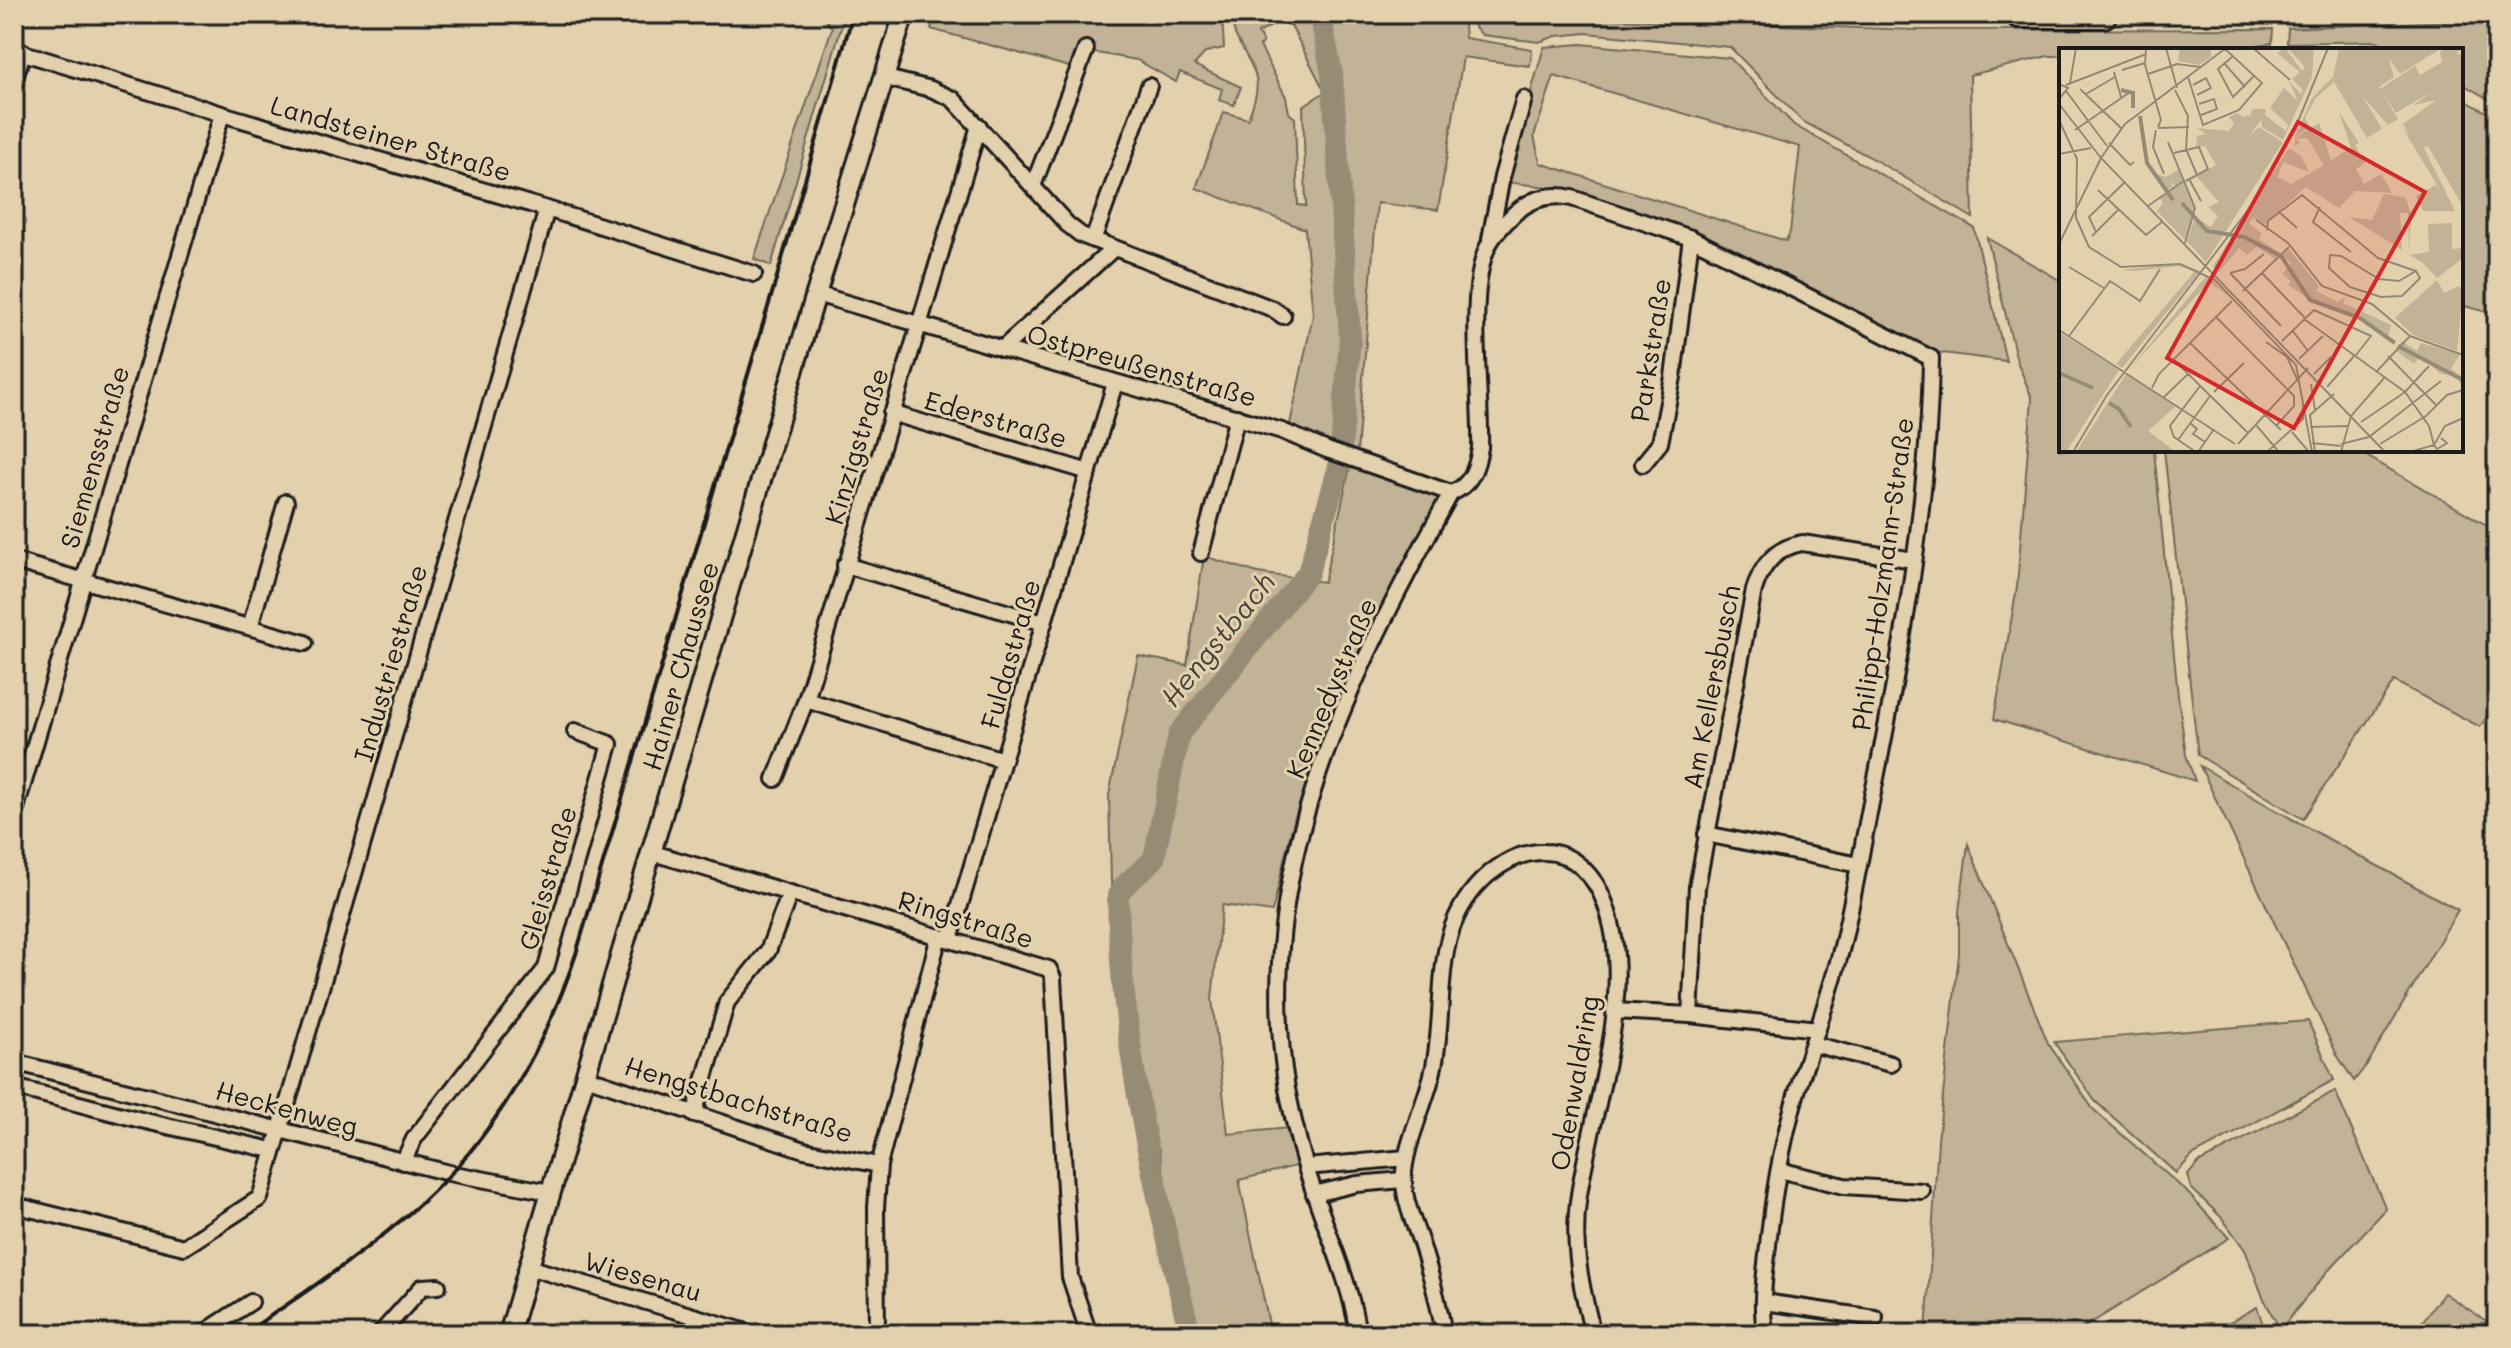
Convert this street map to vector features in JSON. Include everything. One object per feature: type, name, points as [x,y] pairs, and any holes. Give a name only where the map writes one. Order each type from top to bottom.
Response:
[{"type":"highway","points":[[2019,14],[2103,14]]},
{"type":"street","name":"Hainer Chaussee","points":[[509,1334],[816,294],[904,14]]},
{"type":"street","points":[[1033,186],[1086,49]]},
{"type":"street","points":[[14,82],[18,51]]},
{"type":"street","name":"Landsteiner Straße","points":[[18,51],[754,274]]},
{"type":"street","points":[[886,78],[942,93],[959,105],[1074,231],[1113,249],[1273,309],[1283,316]]},
{"type":"street","points":[[1093,240],[1149,86]]},
{"type":"street","name":"Philipp-Holzmann-Straße","points":[[1451,493],[1466,484],[1477,463],[1480,448],[1479,289],[1482,260],[1489,243],[1502,177],[1524,99]]},
{"type":"street","name":"Siemensstraße","points":[[14,815],[222,114]]},
{"type":"street","name":"Kinzigstraße","points":[[775,779],[806,700],[979,126]]},
{"type":"street","name":"Philipp-Holzmann-Straße","points":[[1489,243],[1522,208],[1537,199],[1553,196],[1572,198],[1691,238],[1931,358],[1930,410],[1901,654],[1844,940],[1795,1099],[1779,1170],[1768,1239],[1764,1302],[1766,1334]]},
{"type":"street","name":"Industriestraße","points":[[14,1205],[184,1247],[260,1198],[547,209]]},
{"type":"street","name":"Parkstraße","points":[[1643,464],[1660,443],[1663,430],[1691,238]]},
{"type":"street","points":[[1002,349],[1113,249]]},
{"type":"street","name":"Ostpreußenstraße","points":[[816,294],[1282,431],[1451,493]]},
{"type":"street","name":"Fuldastraße","points":[[877,1334],[876,1208],[879,1165],[1115,383]]},
{"type":"street","name":"Ederstraße","points":[[891,413],[1089,472]]},
{"type":"street","points":[[1201,553],[1237,417]]},
{"type":"street","name":"Kennedystraße","points":[[1358,1334],[1349,1287],[1314,1194],[1287,1089],[1278,994],[1280,936],[1293,861],[1308,804],[1340,715],[1451,493]]},
{"type":"street","points":[[250,627],[286,502]]},
{"type":"street","name":"Am Kellersbusch","points":[[1690,1015],[1697,887],[1754,590],[1761,570],[1774,555],[1802,543],[1914,560]]},
{"type":"street","points":[[14,561],[305,643]]},
{"type":"street","points":[[845,565],[1044,623]]},
{"type":"street","points":[[806,700],[1003,760]]},
{"type":"street","name":"Gleisstraße","points":[[403,1162],[414,1139],[546,968],[610,744],[575,731]]},
{"type":"street","points":[[1706,834],[1859,865]]},
{"type":"street","name":"Odenwaldring","points":[[1444,1334],[1436,1292],[1403,1180],[1406,1158],[1434,1067],[1447,937],[1466,901],[1492,872],[1531,852],[1548,852],[1568,858],[1586,871],[1601,892],[1610,919],[1614,947],[1614,1011],[1577,1215],[1579,1266],[1593,1334]]},
{"type":"street","name":"Ringstraße","points":[[653,853],[1049,969],[1052,973],[1070,1277],[1089,1334]]},
{"type":"street","points":[[694,1115],[727,1002],[768,951],[776,937],[790,893]]},
{"type":"street","points":[[1614,1011],[1690,1015],[1818,1029]]},
{"type":"street","points":[[1813,1044],[1891,1064]]},
{"type":"street","name":"Heckenweg","points":[[14,1062],[403,1162],[479,1180],[550,1192]]},
{"type":"street","name":"Hengstbachstraße","points":[[586,1077],[804,1150],[879,1165]]},
{"type":"street","points":[[14,1087],[272,1150]]},
{"type":"street","points":[[1306,1167],[1406,1158]]},
{"type":"street","points":[[1779,1170],[1844,1186],[1922,1191]]},
{"type":"street","points":[[1314,1194],[1357,1184],[1403,1180]]},
{"type":"street","name":"Wiesenau","points":[[528,1267],[744,1331]]},
{"type":"street","points":[[380,1334],[422,1287],[438,1286]]},
{"type":"street","points":[[202,1334],[251,1302]]},
{"type":"street","points":[[1764,1302],[1875,1318]]},
{"type":"shaded area","points":[[821,14],[845,14],[771,266],[754,259],[832,28]]},
{"type":"shaded area","points":[[935,14],[1222,14],[1224,48],[1206,52],[1194,65],[1241,87],[1234,105],[1219,100],[1222,89],[1180,72],[1176,82],[1137,60],[1079,50],[1073,68],[931,29]]},
{"type":"shaded area","points":[[1233,14],[1463,14],[1465,38],[1532,49],[1530,66],[1463,57],[1438,210],[1377,203],[1357,453],[1289,429],[1313,315],[1305,229],[1196,188],[1224,112],[1248,119],[1255,97],[1255,74],[1237,38]],"holes":[[[1287,18],[1325,92],[1303,106],[1306,206],[1298,205],[1295,118],[1289,113],[1286,97],[1260,46],[1263,43],[1258,33]]]},
{"type":"shaded area","points":[[1470,14],[1917,30],[2273,29],[2272,43],[2253,48],[2059,48],[2059,56],[1970,75],[1973,218],[1802,121],[1730,47],[1586,33],[1556,36],[1539,42],[1482,35],[1470,21]]},
{"type":"shaded area","points":[[2497,19],[2497,104],[2463,84],[2463,48],[2390,48],[2377,41],[2287,43],[2288,28]]},
{"type":"shaded area","points":[[1581,44],[1730,58],[1794,125],[1974,228],[2006,361],[1935,352],[1687,228],[1557,188],[1505,182],[1544,47]],"holes":[[[1554,76],[1800,147],[1790,232],[1786,241],[1540,163],[1534,136]]]},
{"type":"shaded area","points":[[2463,99],[2497,118],[2497,315],[2463,306]]},
{"type":"shaded area","points":[[1987,238],[2059,280],[2059,452],[2154,452],[2178,696],[2186,755],[2195,781],[1994,719],[2017,587],[2032,398],[2017,361]]},
{"type":"shaded area","points":[[2164,452],[2359,452],[2497,531],[2497,702],[2480,727],[2394,681],[2303,819],[2198,755]]},
{"type":"shaded area","points":[[1350,467],[1440,498],[1360,654],[1325,734],[1295,817],[1272,912],[1222,905],[1212,999],[1228,1134],[1289,1128],[1300,1165],[1239,1180],[1271,1334],[1201,1334],[1182,1274],[1159,1149],[1145,1155],[1113,969],[1109,795],[1138,656],[1187,665],[1204,556],[1258,573],[1324,582]]},
{"type":"shaded area","points":[[2200,766],[2458,910],[2368,1063],[2354,1081],[2337,1055]]},
{"type":"shaded area","points":[[1968,844],[2048,1043],[2093,1109],[2186,1191],[2229,1238],[2073,1334],[1926,1334],[1938,1140]]},
{"type":"shaded area","points":[[2308,1021],[2334,1080],[2192,1156],[2176,1173],[2095,1101],[2054,1042]]},
{"type":"shaded area","points":[[2335,1091],[2386,1209],[2327,1272],[2280,1330],[2245,1250],[2222,1218],[2191,1188],[2188,1175],[2198,1163]]},
{"type":"shaded area","points":[[2444,1293],[2497,1328],[2497,1334],[2413,1334]]},
{"type":"shaded area","points":[[2257,1307],[2264,1327],[2251,1334],[2208,1334]]},
{"type":"waterway","name":"Hengstbach","points":[[1190,1334],[1152,1171],[1132,1061],[1120,950],[1118,895],[1154,859],[1179,734],[1308,573],[1340,463],[1350,338],[1332,74],[1320,14]]},
{"type":"railway","points":[[244,1334],[378,1239],[447,1178],[494,1120],[533,1057],[549,1023],[576,954],[853,14]]}]
